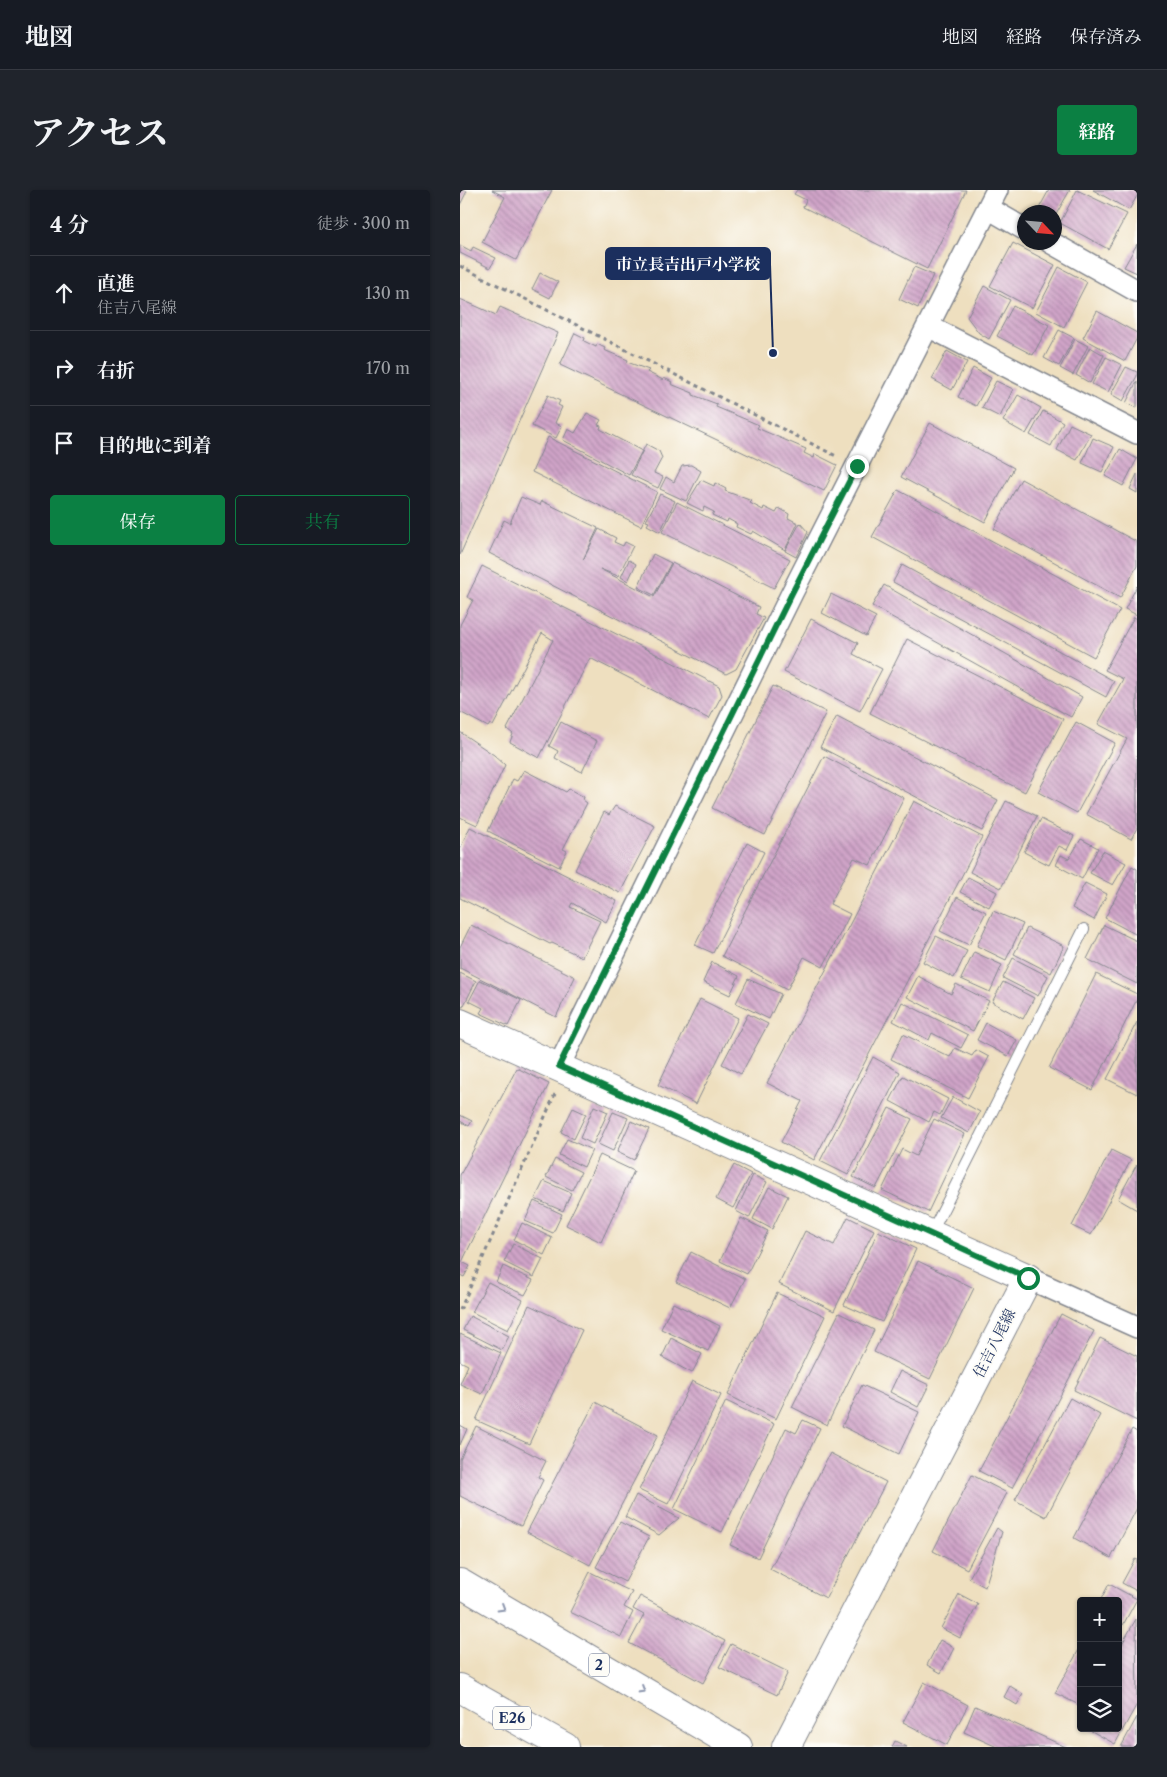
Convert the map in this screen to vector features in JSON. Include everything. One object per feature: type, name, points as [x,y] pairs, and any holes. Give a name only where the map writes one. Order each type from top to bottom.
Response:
[{"type":"main road","points":[[460,1023],[1028,1278]]},
{"type":"main road","name":"住吉八尾線","points":[[786,1747],[1028,1278]]},
{"type":"main road","name":"2","points":[[460,1583],[738,1747]]},
{"type":"main road","name":"E26","points":[[460,1688],[565,1747]]},
{"type":"street","points":[[559,1066],[792,593],[992,199],[1017,222]]},
{"type":"street","points":[[1062,249],[1137,291]]},
{"type":"street","points":[[928,326],[1137,433]]},
{"type":"street","points":[[1028,1278],[1137,1327]]},
{"type":"lane","points":[[931,1234],[1084,929]]},
{"type":"path","points":[[460,266],[857,466]]},
{"type":"path","points":[[460,1310],[559,1084],[559,1066]]},
{"type":"building","points":[[460,190],[467,191],[460,205]]},
{"type":"building","points":[[492,190],[552,190],[516,260],[482,242],[505,197]]},
{"type":"building","points":[[797,190],[966,190],[927,269],[803,207],[806,200],[794,194]]},
{"type":"building","points":[[1049,190],[1070,190],[1061,205],[1041,205]]},
{"type":"building","points":[[1077,190],[1127,214],[1108,249],[1062,224],[1062,219]]},
{"type":"building","points":[[1093,190],[1137,190],[1137,196],[1129,210]]},
{"type":"building","points":[[1013,243],[1017,245],[1017,250],[1026,250],[1055,265],[1032,308],[990,286]]},
{"type":"building","points":[[1137,244],[1137,273],[1124,267]]},
{"type":"building","points":[[460,245],[471,251],[473,247],[496,258],[490,268],[460,253]]},
{"type":"building","points":[[914,267],[933,275],[918,308],[899,299]]},
{"type":"building","points":[[1059,267],[1087,282],[1064,327],[1036,312]]},
{"type":"building","points":[[540,273],[558,282],[550,298],[532,289]]},
{"type":"building","points":[[984,286],[1010,300],[989,339],[979,333],[967,317]]},
{"type":"building","points":[[460,299],[496,315],[500,307],[558,333],[460,555]]},
{"type":"building","points":[[1013,306],[1049,325],[1033,355],[997,336]]},
{"type":"building","points":[[1097,311],[1137,333],[1137,338],[1125,361],[1083,338]]},
{"type":"building","points":[[1059,330],[1074,338],[1059,366],[1044,358]]},
{"type":"building","points":[[575,333],[585,338],[584,341],[596,347],[597,344],[605,348],[604,350],[628,360],[627,362],[649,370],[647,372],[672,382],[671,384],[693,393],[693,395],[717,404],[716,407],[759,425],[757,428],[806,449],[804,453],[814,458],[815,454],[837,465],[824,491],[560,365]]},
{"type":"building","points":[[1075,339],[1088,346],[1073,375],[1060,368]]},
{"type":"building","points":[[1090,347],[1104,355],[1090,383],[1076,375]]},
{"type":"building","points":[[947,351],[967,362],[952,390],[932,379]]},
{"type":"building","points":[[1106,357],[1122,365],[1108,392],[1092,384]]},
{"type":"building","points":[[1126,367],[1137,372],[1137,376],[1123,401],[1111,394]]},
{"type":"building","points":[[973,368],[991,378],[976,406],[958,397]]},
{"type":"building","points":[[996,381],[1013,389],[1000,417],[982,408]]},
{"type":"building","points":[[1137,381],[1137,408],[1126,403]]},
{"type":"building","points":[[548,395],[560,401],[558,405],[562,407],[555,423],[562,426],[556,438],[532,426]]},
{"type":"building","points":[[1018,395],[1041,408],[1026,434],[1003,421]]},
{"type":"building","points":[[1043,411],[1063,422],[1051,446],[1030,435]]},
{"type":"building","points":[[587,413],[601,420],[598,425],[601,426],[600,429],[642,451],[629,475],[563,440],[568,429],[575,433]]},
{"type":"building","points":[[930,423],[1014,468],[985,522],[901,477]]},
{"type":"building","points":[[1070,424],[1091,434],[1077,460],[1057,450]]},
{"type":"building","points":[[548,437],[657,492],[641,526],[532,472]]},
{"type":"building","points":[[1093,438],[1114,447],[1102,472],[1082,463]]},
{"type":"building","points":[[646,444],[659,451],[662,458],[654,473],[663,477],[658,488],[631,475]]},
{"type":"building","points":[[1120,449],[1137,459],[1123,486],[1105,476]]},
{"type":"building","points":[[691,465],[701,471],[686,501],[660,489],[666,477],[674,482],[682,466]]},
{"type":"building","points":[[1137,474],[1137,493],[1130,489]]},
{"type":"building","points":[[1021,479],[1137,542],[1137,566],[1120,598],[994,529]]},
{"type":"building","points":[[701,480],[714,486],[715,483],[726,489],[725,491],[752,501],[750,503],[763,510],[764,507],[776,513],[779,508],[789,514],[788,518],[798,523],[785,550],[753,531],[751,534],[736,527],[737,524],[728,519],[727,522],[712,515],[714,512],[704,507],[703,511],[687,503]]},
{"type":"building","points":[[898,490],[1120,610],[1094,657],[872,537]]},
{"type":"building","points":[[660,494],[675,501],[660,532],[647,525],[649,522],[646,521]]},
{"type":"building","points":[[521,497],[540,505],[542,501],[598,528],[583,560],[599,529],[616,538],[614,542],[623,546],[625,542],[633,546],[618,576],[600,569],[654,597],[672,563],[759,607],[756,614],[764,618],[736,669],[726,674],[489,553],[504,520],[510,523]]},
{"type":"building","points":[[677,502],[790,559],[774,588],[662,532]]},
{"type":"building","points":[[800,523],[808,532],[796,557],[785,551]]},
{"type":"building","points":[[653,554],[671,563],[654,595],[638,587]]},
{"type":"building","points":[[629,560],[636,564],[628,581],[621,577]]},
{"type":"building","points":[[902,565],[1114,681],[1106,697],[893,582]]},
{"type":"building","points":[[482,566],[719,686],[722,695],[709,719],[590,658],[539,758],[510,742],[513,734],[507,729],[553,640],[542,633],[493,726],[490,724],[488,727],[460,712],[460,625],[473,600],[467,597]]},
{"type":"building","points":[[884,585],[1082,697],[1071,717],[872,606]]},
{"type":"building","points":[[1137,586],[1137,615],[1125,609]]},
{"type":"building","points":[[831,594],[876,617],[866,636],[822,613]]},
{"type":"building","points":[[1134,617],[1137,619],[1137,828],[1131,839],[1086,814],[1127,739],[1098,724],[1123,679],[1105,670]]},
{"type":"building","points":[[811,619],[858,643],[853,654],[882,669],[860,711],[784,672]]},
{"type":"building","points":[[907,639],[1063,719],[1025,792],[870,713]]},
{"type":"building","points":[[773,686],[826,712],[765,835],[712,808]]},
{"type":"building","points":[[837,716],[998,800],[982,831],[820,747]]},
{"type":"building","points":[[561,722],[597,741],[582,772],[555,758],[558,751],[549,746]]},
{"type":"building","points":[[1076,722],[1115,743],[1077,813],[1038,792]]},
{"type":"building","points":[[460,732],[494,755],[505,765],[477,825],[460,817]]},
{"type":"building","points":[[824,756],[904,798],[870,865],[854,858],[830,904],[850,914],[823,967],[804,957],[787,990],[722,956]]},
{"type":"building","points":[[524,770],[566,792],[569,789],[584,797],[583,800],[587,803],[563,849],[567,851],[559,867],[488,831],[513,779],[517,781]]},
{"type":"building","points":[[914,801],[982,837],[814,1160],[781,1142],[802,1101],[767,1083]]},
{"type":"building","points":[[1006,801],[1037,816],[1001,888],[970,872]]},
{"type":"building","points":[[615,806],[655,826],[620,893],[575,870],[604,812],[609,815]]},
{"type":"building","points":[[1041,819],[1074,836],[1067,850],[1059,846],[1049,865],[1024,852]]},
{"type":"building","points":[[470,827],[617,901],[606,922],[572,903],[570,907],[600,921],[582,957],[552,943],[550,944],[460,898],[460,849]]},
{"type":"building","points":[[1081,839],[1098,848],[1082,879],[1056,865],[1061,855],[1069,859]]},
{"type":"building","points":[[747,843],[764,852],[713,953],[695,945]]},
{"type":"building","points":[[1103,851],[1126,863],[1113,885],[1090,873]]},
{"type":"building","points":[[1132,866],[1137,869],[1137,935],[1105,918]]},
{"type":"building","points":[[968,877],[997,892],[989,907],[960,892]]},
{"type":"building","points":[[1085,883],[1107,894],[1094,920],[1072,908]]},
{"type":"building","points":[[957,897],[986,912],[969,945],[940,931]]},
{"type":"building","points":[[993,911],[1023,924],[1006,960],[977,946]]},
{"type":"building","points":[[471,925],[575,977],[556,1017],[460,968],[460,947]]},
{"type":"building","points":[[1104,925],[1137,941],[1137,984],[1087,959]]},
{"type":"building","points":[[1027,928],[1064,946],[1051,973],[1014,954]]},
{"type":"building","points":[[936,936],[967,951],[954,978],[923,962]]},
{"type":"building","points":[[974,952],[1002,965],[990,992],[961,979]]},
{"type":"building","points":[[1013,958],[1048,976],[1038,996],[1003,978]]},
{"type":"building","points":[[712,962],[739,976],[730,995],[703,982]]},
{"type":"building","points":[[460,973],[476,981],[463,1007],[460,1006]]},
{"type":"building","points":[[1096,974],[1137,994],[1137,999],[1092,1090],[1049,1068]]},
{"type":"building","points":[[918,976],[951,994],[956,984],[989,1001],[973,1031],[907,997]]},
{"type":"building","points":[[748,979],[781,994],[769,1019],[736,1003]]},
{"type":"building","points":[[480,980],[521,1000],[508,1026],[480,1013],[483,1008],[469,1001]]},
{"type":"building","points":[[1003,982],[1034,998],[1023,1019],[992,1002]]},
{"type":"building","points":[[700,999],[738,1018],[696,1104],[658,1085]]},
{"type":"building","points":[[902,1002],[968,1035],[961,1048],[932,1033],[929,1040],[893,1021]]},
{"type":"building","points":[[748,1014],[768,1024],[741,1074],[722,1064]]},
{"type":"building","points":[[1137,1022],[1137,1094],[1107,1079]]},
{"type":"building","points":[[986,1023],[1017,1040],[1008,1056],[977,1040]]},
{"type":"building","points":[[903,1034],[950,1057],[955,1048],[972,1056],[976,1050],[989,1057],[968,1098],[891,1059]]},
{"type":"building","points":[[873,1057],[900,1072],[848,1175],[820,1161]]},
{"type":"building","points":[[517,1068],[549,1084],[462,1262],[470,1266],[464,1277],[460,1275],[460,1175]]},
{"type":"building","points":[[903,1076],[948,1099],[940,1115],[934,1112],[929,1122],[890,1101]]},
{"type":"building","points":[[953,1097],[980,1112],[969,1133],[941,1118]]},
{"type":"building","points":[[594,1106],[608,1112],[593,1144],[580,1138]]},
{"type":"building","points":[[573,1108],[586,1114],[574,1139],[561,1132]]},
{"type":"building","points":[[889,1108],[912,1119],[876,1188],[853,1177]]},
{"type":"building","points":[[613,1112],[628,1118],[613,1151],[598,1144]]},
{"type":"building","points":[[460,1115],[472,1121],[469,1126],[460,1121]]},
{"type":"building","points":[[934,1119],[965,1134],[928,1212],[882,1190],[902,1149],[916,1156]]},
{"type":"building","points":[[631,1121],[649,1129],[634,1160],[617,1152]]},
{"type":"building","points":[[567,1139],[592,1150],[584,1167],[559,1155]]},
{"type":"building","points":[[1111,1150],[1131,1160],[1091,1235],[1072,1226]]},
{"type":"building","points":[[600,1155],[634,1171],[601,1242],[566,1225]]},
{"type":"building","points":[[555,1159],[581,1172],[572,1190],[546,1177]]},
{"type":"building","points":[[1137,1164],[1137,1210],[1118,1199]]},
{"type":"building","points":[[734,1165],[751,1174],[733,1208],[716,1199]]},
{"type":"building","points":[[753,1175],[767,1182],[749,1218],[736,1211]]},
{"type":"building","points":[[544,1181],[571,1193],[563,1211],[535,1199]]},
{"type":"building","points":[[769,1187],[788,1196],[772,1229],[753,1219]]},
{"type":"building","points":[[534,1201],[562,1214],[553,1233],[525,1221]]},
{"type":"building","points":[[848,1217],[874,1230],[834,1311],[779,1284],[805,1231],[834,1245]]},
{"type":"building","points":[[741,1218],[768,1231],[747,1274],[720,1261]]},
{"type":"building","points":[[522,1223],[552,1238],[544,1255],[514,1240]]},
{"type":"building","points":[[878,1231],[916,1249],[882,1322],[844,1305]]},
{"type":"building","points":[[513,1244],[543,1259],[534,1277],[504,1262]]},
{"type":"building","points":[[691,1252],[745,1279],[730,1308],[676,1282]]},
{"type":"building","points":[[918,1261],[974,1288],[930,1379],[874,1352]]},
{"type":"building","points":[[503,1266],[533,1280],[525,1295],[496,1282]]},
{"type":"building","points":[[488,1282],[523,1300],[508,1330],[472,1312]]},
{"type":"building","points":[[777,1293],[825,1316],[776,1419],[728,1395]]},
{"type":"building","points":[[673,1303],[720,1326],[708,1351],[661,1329]]},
{"type":"building","points":[[529,1305],[582,1330],[529,1444],[476,1420]]},
{"type":"building","points":[[839,1313],[874,1330],[827,1425],[792,1407]]},
{"type":"building","points":[[1061,1314],[1094,1331],[1012,1488],[979,1471]]},
{"type":"building","points":[[470,1316],[509,1336],[502,1350],[463,1330]]},
{"type":"building","points":[[460,1334],[501,1353],[482,1394],[460,1384],[468,1365],[460,1361]]},
{"type":"building","points":[[671,1338],[702,1354],[692,1373],[662,1357]]},
{"type":"building","points":[[1100,1338],[1137,1356],[1137,1421],[1074,1390]]},
{"type":"building","points":[[900,1371],[929,1385],[918,1407],[890,1392]]},
{"type":"building","points":[[692,1381],[721,1395],[668,1504],[639,1490]]},
{"type":"building","points":[[862,1385],[919,1412],[899,1454],[842,1426]]},
{"type":"building","points":[[1070,1398],[1100,1415],[1046,1517],[1015,1500]]},
{"type":"building","points":[[726,1401],[774,1424],[722,1532],[674,1509]]},
{"type":"building","points":[[595,1402],[658,1435],[590,1565],[527,1532]]},
{"type":"building","points":[[803,1420],[820,1428],[758,1558],[730,1545],[786,1428],[796,1433]]},
{"type":"building","points":[[460,1425],[467,1429],[460,1445]]},
{"type":"building","points":[[476,1426],[546,1461],[538,1477],[543,1480],[521,1526],[460,1496],[460,1459]]},
{"type":"building","points":[[1132,1429],[1137,1432],[1137,1508],[1111,1558],[1074,1538]]},
{"type":"building","points":[[830,1453],[886,1482],[826,1598],[770,1569]]},
{"type":"building","points":[[972,1475],[1007,1493],[967,1569],[933,1551]]},
{"type":"building","points":[[636,1495],[679,1518],[659,1535],[625,1517]]},
{"type":"building","points":[[620,1522],[649,1537],[625,1582],[596,1567]]},
{"type":"building","points":[[997,1528],[1002,1532],[985,1587],[969,1578]]},
{"type":"building","points":[[1135,1559],[1137,1560],[1137,1591],[1122,1583]]},
{"type":"building","points":[[590,1572],[632,1592],[624,1607],[633,1612],[621,1637],[570,1612]]},
{"type":"building","points":[[1109,1584],[1137,1599],[1123,1625],[1122,1597],[1102,1597]]},
{"type":"building","points":[[959,1594],[978,1604],[960,1638],[941,1628]]},
{"type":"building","points":[[640,1596],[725,1641],[703,1683],[629,1643],[644,1615],[633,1609]]},
{"type":"building","points":[[1136,1619],[1137,1704],[1122,1731],[1122,1687],[1122,1644]]},
{"type":"building","points":[[940,1640],[954,1648],[941,1673],[927,1665]]},
{"type":"building","points":[[731,1644],[788,1672],[777,1695],[719,1667]]},
{"type":"building","points":[[1077,1653],[1077,1704],[1055,1693]]},
{"type":"building","points":[[924,1682],[968,1705],[947,1745],[903,1722]]},
{"type":"building","points":[[1010,1686],[1023,1694],[1017,1705],[1004,1697]]},
{"type":"building","points":[[975,1706],[1066,1747],[997,1747],[964,1732]]},
{"type":"building","points":[[1137,1717],[1137,1747],[1121,1747]]},
{"type":"building","points":[[1093,1732],[1122,1732],[1115,1744]]},
{"type":"building","points":[[895,1741],[907,1747],[892,1747]]},
{"type":"place","name":"市立長吉出戸小学校","points":[[773,353]]},
{"type":"route","points":[[857,466],[792,593],[559,1066],[1028,1278]]}]
